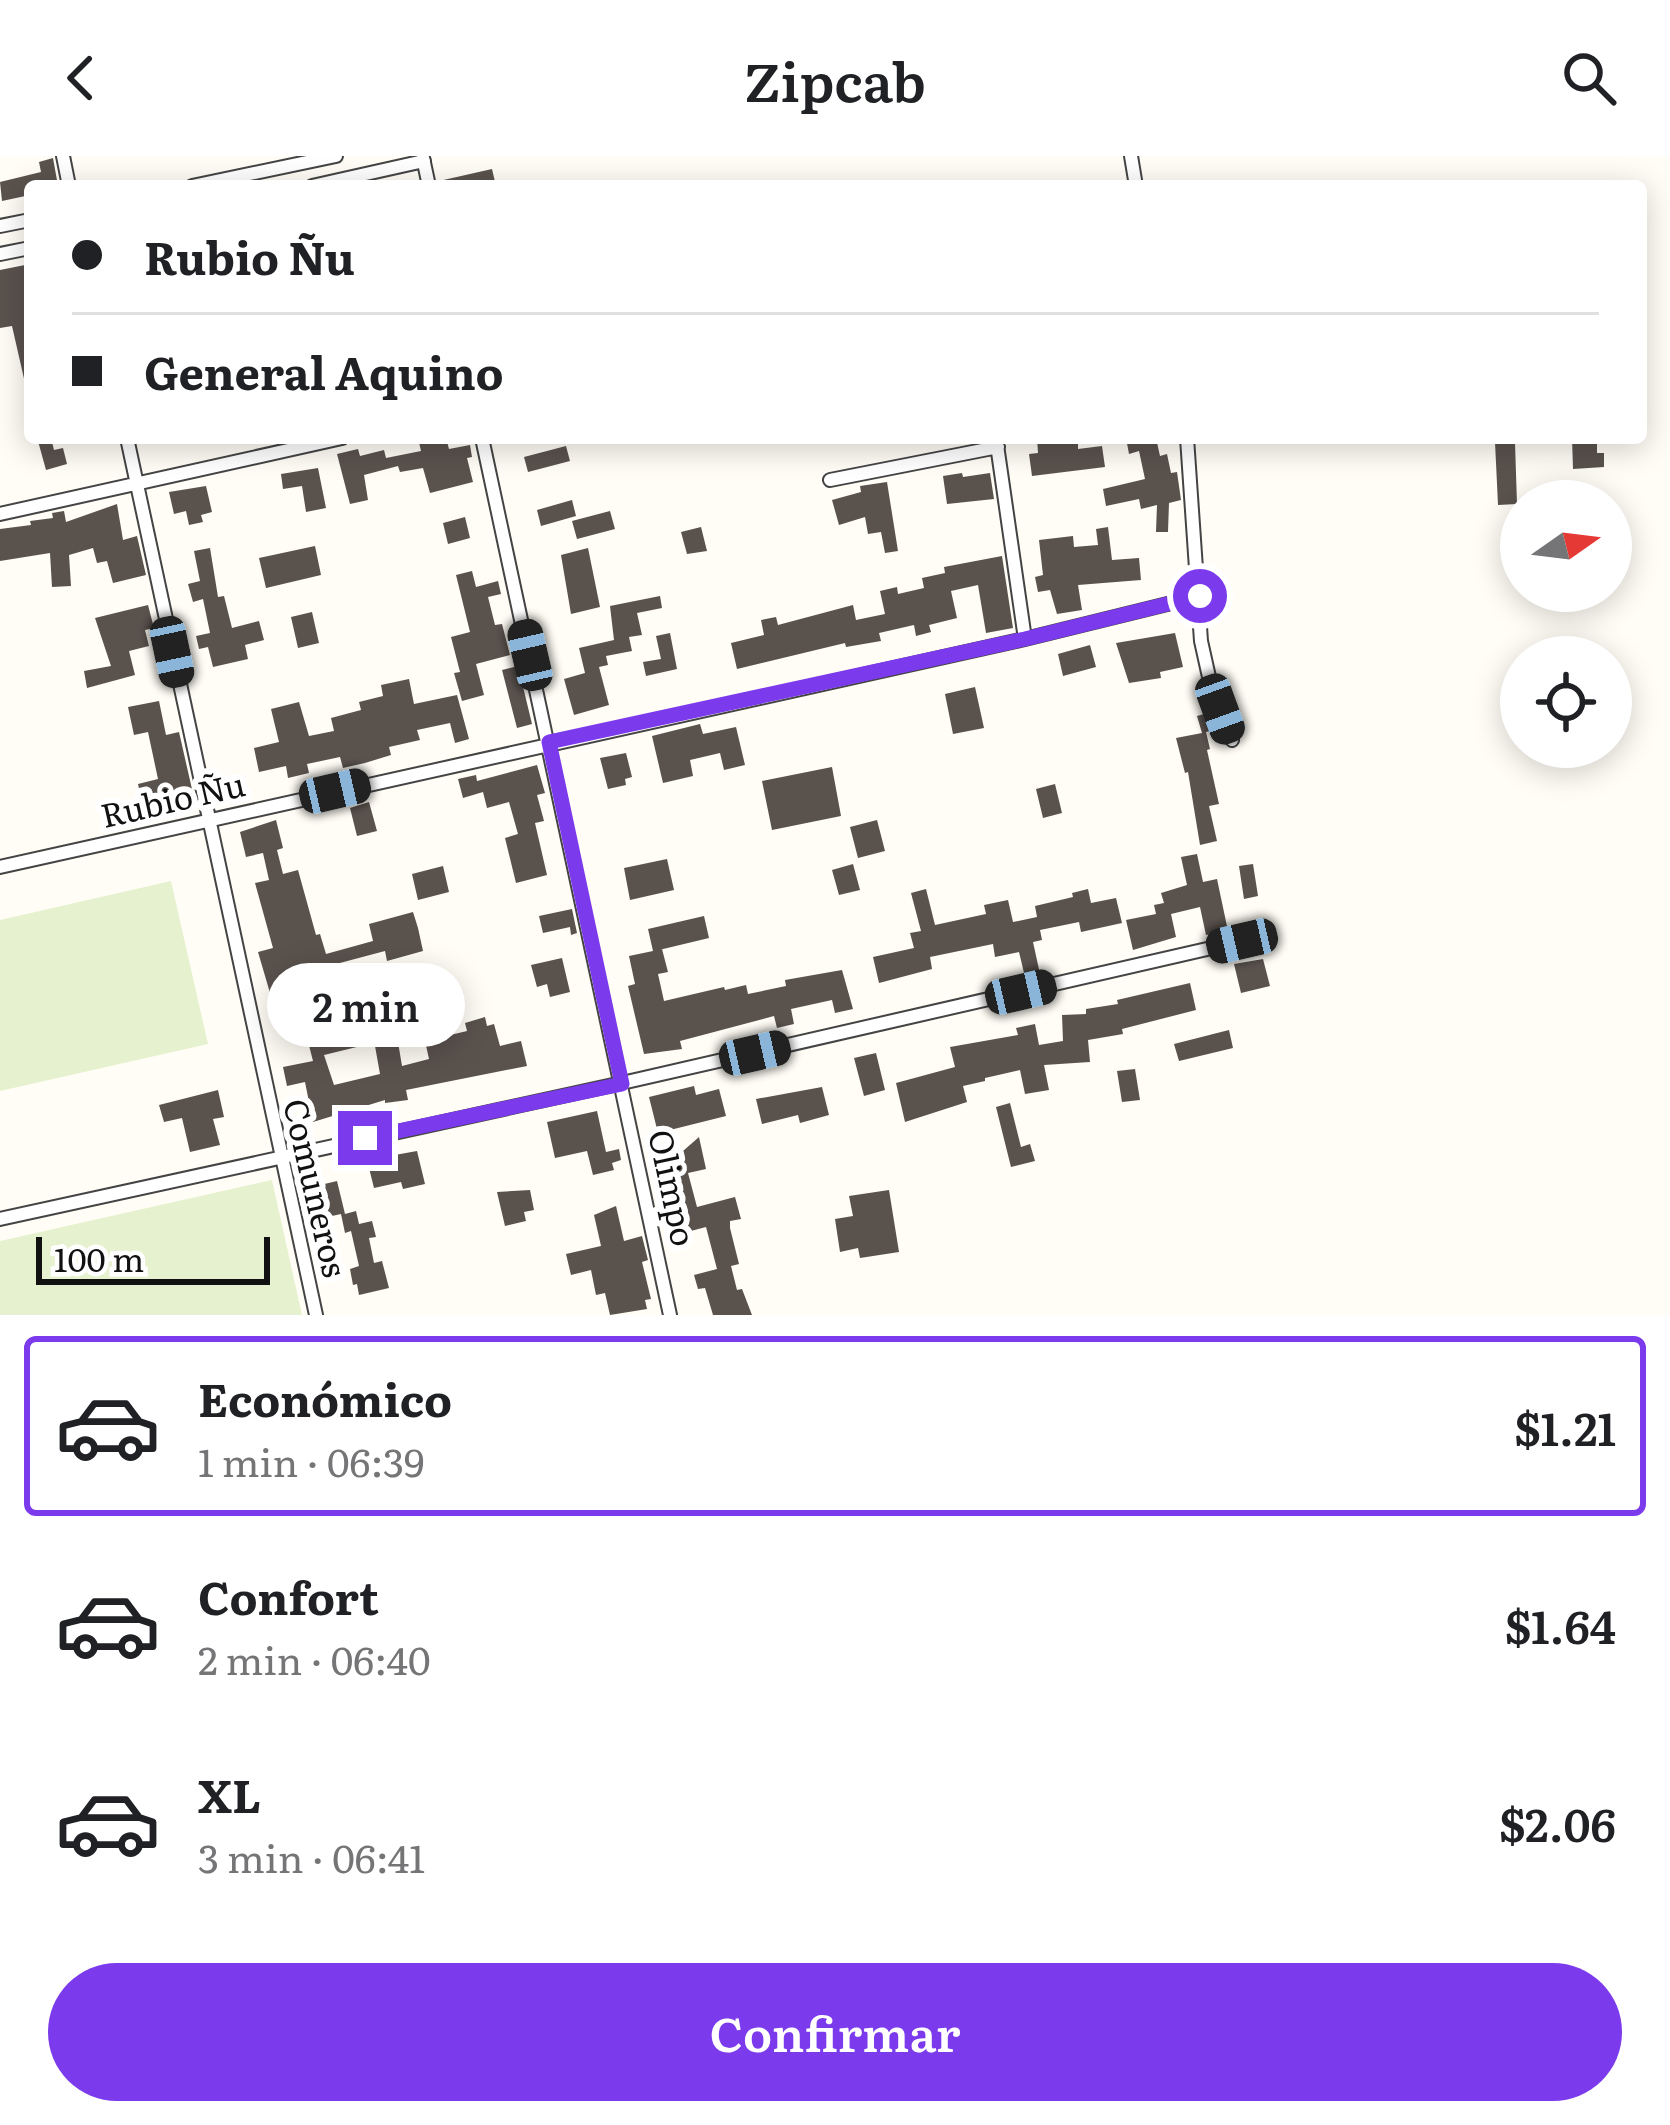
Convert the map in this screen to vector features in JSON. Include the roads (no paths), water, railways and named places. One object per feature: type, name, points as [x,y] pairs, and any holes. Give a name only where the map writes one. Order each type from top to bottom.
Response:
[{"type":"street","points":[[221,180],[336,156]]},
{"type":"street","points":[[337,180],[423,159]]},
{"type":"street","name":"Comuneros","points":[[128,444],[316,1315]]},
{"type":"street","points":[[0,514],[315,444]]},
{"type":"street","name":"Olimpo","points":[[483,444],[670,1315]]},
{"type":"street","points":[[830,480],[992,444]]},
{"type":"street","points":[[997,444],[1025,639]]},
{"type":"street","points":[[1187,444],[1202,641],[1209,677],[1232,740]]},
{"type":"street","name":"Rubio Ñu","points":[[0,867],[1200,596]]},
{"type":"street","points":[[0,1219],[622,1084],[1242,941]]}]
